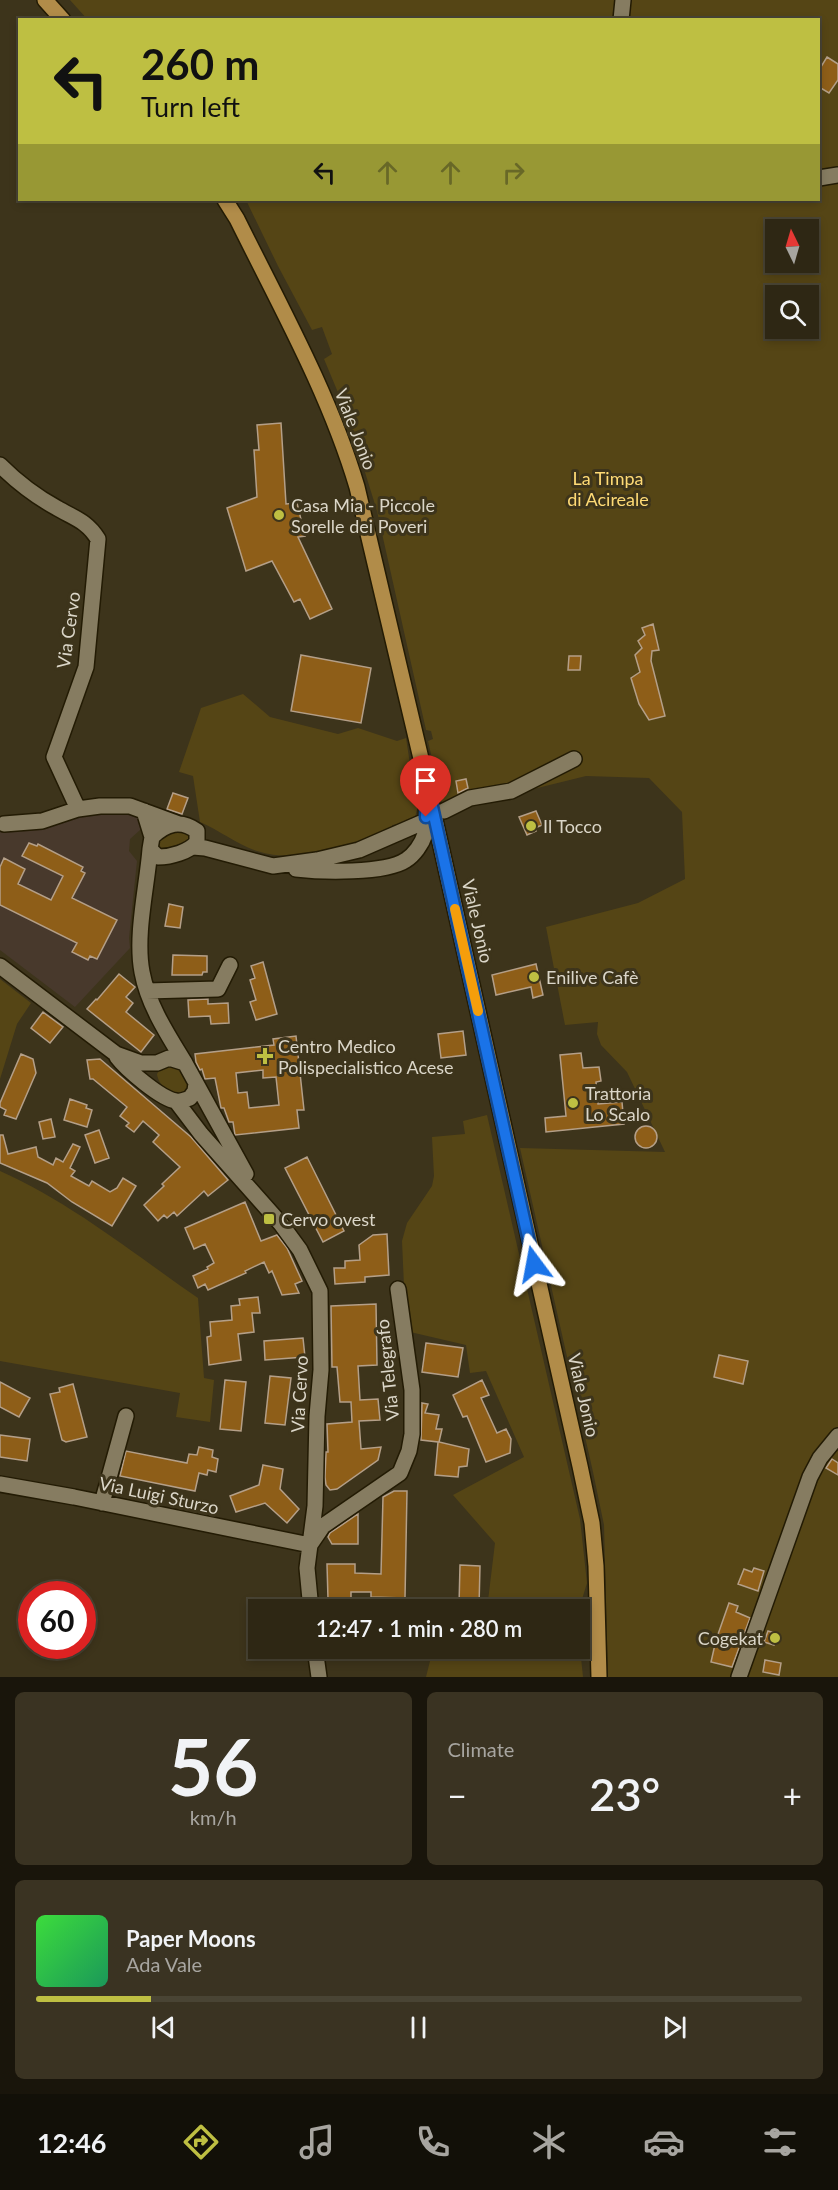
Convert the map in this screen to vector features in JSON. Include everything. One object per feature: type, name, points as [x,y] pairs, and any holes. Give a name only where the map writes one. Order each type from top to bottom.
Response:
[{"type":"main road","points":[[45,0],[61,18]]},
{"type":"main road","name":"Viale Jonio","points":[[226,201],[237,219],[344,444],[362,506],[427,784],[592,1523],[596,1566],[599,1677]]},
{"type":"street","points":[[621,18],[623,0]]},
{"type":"street","points":[[820,178],[838,175]]},
{"type":"street","name":"Via Cervo","points":[[0,465],[57,508],[75,516],[98,539],[86,667],[54,757],[78,809]]},
{"type":"street","points":[[444,811],[470,798],[511,791],[574,759]]},
{"type":"street","points":[[193,847],[273,866],[338,872],[388,867],[406,860],[420,846],[425,834],[427,784]]},
{"type":"street","points":[[4,824],[42,821],[78,809],[130,806],[179,824],[188,825],[229,854]]},
{"type":"street","points":[[144,811],[151,843],[158,857],[167,857],[193,847],[197,842],[197,831]]},
{"type":"street","points":[[179,824],[160,829],[151,843],[141,920],[141,971],[147,991],[167,1033],[260,1199]]},
{"type":"street","points":[[273,866],[317,860],[359,850],[421,824]]},
{"type":"street","points":[[147,884],[157,867],[167,857]]},
{"type":"street","points":[[147,991],[218,989],[230,965]]},
{"type":"street","points":[[0,966],[116,1054],[141,1063],[169,1058],[185,1063]]},
{"type":"street","points":[[159,1092],[152,1073],[159,1061],[167,1033]]},
{"type":"street","points":[[116,1054],[124,1066],[159,1092],[176,1101],[201,1134],[260,1199]]},
{"type":"street","points":[[176,1101],[190,1098],[195,1091],[196,1083]]},
{"type":"street","name":"Via Cervo","points":[[260,1199],[300,1250],[320,1291],[321,1370],[317,1416],[315,1506],[306,1568],[310,1599]]},
{"type":"street","name":"Via Telegrafo","points":[[310,1545],[323,1526],[400,1473],[409,1451],[412,1434],[412,1390],[398,1289]]},
{"type":"street","points":[[102,1503],[126,1416]]},
{"type":"street","points":[[739,1677],[810,1476],[832,1454],[838,1436]]},
{"type":"street","name":"Via Luigi Sturzo","points":[[0,1484],[310,1545]]},
{"type":"street","points":[[317,1659],[319,1677]]},
{"type":"shaded area","points":[[96,810],[136,812],[140,820],[140,830],[130,839],[129,851],[137,861],[130,948],[75,1007],[0,950],[0,829]]},
{"type":"green space","name":"La Timpa di Acireale","points":[[70,0],[838,0],[838,1677],[608,1677],[604,1525],[520,1148],[665,1152],[627,1072],[601,1045],[597,1034],[598,1022],[565,1025],[546,927],[638,903],[685,879],[682,812],[649,778],[586,776],[444,811],[428,741],[433,739],[431,731],[426,730],[377,511],[347,414],[324,359],[332,354],[322,327],[312,330],[246,201],[820,201],[820,18],[86,18]]},
{"type":"green space","points":[[243,694],[270,717],[338,734],[358,728],[397,741],[406,738],[417,809],[414,822],[402,829],[399,824],[392,825],[392,834],[325,852],[291,856],[257,851],[200,822],[193,776],[179,772],[201,708]]},
{"type":"green space","points":[[180,830],[191,834],[189,841],[165,849],[157,847],[159,839],[168,833]]},
{"type":"green space","points":[[0,979],[31,1003],[17,1024],[0,1079]]},
{"type":"green space","points":[[163,1065],[181,1067],[189,1087],[185,1091],[175,1093],[165,1089],[157,1074]]},
{"type":"green space","points":[[487,1115],[580,1519],[587,1583],[582,1599],[488,1599],[495,1543],[453,1495],[524,1457],[486,1371],[470,1373],[466,1345],[406,1331],[402,1241],[407,1223],[432,1186],[434,1176],[432,1137],[465,1134],[463,1121]]},
{"type":"green space","points":[[0,1171],[27,1184],[77,1214],[198,1298],[204,1378],[214,1380],[210,1422],[176,1417],[180,1393],[0,1361]]},
{"type":"green space","points":[[430,1659],[581,1659],[583,1677],[426,1677]]},
{"type":"building","points":[[827,57],[838,64],[838,80],[829,93],[820,88],[820,68]]},
{"type":"building","name":"Casa Mia - Piccole Sorelle dei Poveri","points":[[281,423],[286,504],[297,503],[305,536],[298,537],[332,609],[310,619],[300,599],[294,602],[272,561],[246,571],[227,508],[257,497],[254,450],[259,450],[257,425]]},
{"type":"building","points":[[653,624],[659,650],[652,651],[651,661],[665,716],[649,720],[639,704],[631,678],[640,672],[635,655],[642,648],[638,641],[645,635],[642,628]]},
{"type":"building","points":[[301,655],[371,668],[361,723],[291,711]]},
{"type":"building","points":[[569,656],[581,656],[580,670],[568,670]]},
{"type":"building","points":[[466,779],[468,788],[458,793],[456,781]]},
{"type":"building","points":[[173,793],[188,798],[182,814],[167,809]]},
{"type":"building","points":[[536,811],[542,825],[527,835],[519,817]]},
{"type":"building","points":[[29,843],[37,846],[38,844],[83,867],[81,871],[85,873],[72,898],[117,920],[97,959],[90,956],[88,960],[72,952],[77,943],[0,905],[0,867],[4,858],[25,869],[18,884],[51,900],[63,876],[22,856]]},
{"type":"building","points":[[169,904],[183,907],[180,928],[165,926]]},
{"type":"building","points":[[173,955],[207,956],[207,972],[203,972],[202,975],[172,975]]},
{"type":"building","points":[[263,962],[277,1014],[256,1020],[250,1002],[256,1000],[250,980],[255,978],[251,966]]},
{"type":"building","points":[[536,964],[543,995],[533,998],[531,987],[496,995],[492,975]]},
{"type":"building","points":[[119,974],[135,987],[126,997],[133,1003],[126,1012],[154,1035],[141,1052],[87,1009]]},
{"type":"building","points":[[208,999],[208,1004],[228,1003],[229,1023],[211,1024],[210,1016],[189,1017],[188,1000]]},
{"type":"building","points":[[43,1012],[63,1027],[50,1043],[31,1028]]},
{"type":"building","points":[[463,1031],[466,1055],[441,1058],[438,1034]]},
{"type":"building","points":[[296,1036],[304,1110],[297,1110],[299,1128],[235,1135],[233,1122],[229,1122],[224,1108],[221,1108],[215,1078],[205,1079],[202,1069],[200,1070],[196,1062],[195,1054],[274,1045],[273,1039]],"holes":[[[263,1070],[263,1078],[276,1077],[279,1105],[249,1108],[247,1092],[238,1093],[236,1073]]]},
{"type":"building","points":[[581,1053],[583,1068],[599,1067],[601,1081],[596,1082],[598,1104],[622,1102],[624,1124],[546,1132],[545,1118],[566,1116],[560,1055]]},
{"type":"building","points":[[21,1054],[33,1059],[36,1073],[16,1119],[4,1115],[6,1110],[0,1107],[0,1103]]},
{"type":"building","points":[[100,1059],[191,1137],[228,1180],[208,1196],[204,1191],[177,1216],[174,1212],[167,1218],[164,1215],[158,1221],[144,1205],[180,1167],[153,1142],[159,1135],[143,1121],[134,1132],[126,1126],[129,1123],[120,1116],[127,1107],[93,1079],[90,1079],[87,1060]]},
{"type":"building","points":[[70,1099],[87,1105],[86,1108],[92,1110],[87,1127],[64,1120]]},
{"type":"building","points":[[51,1119],[55,1137],[43,1139],[39,1122]]},
{"type":"building","points":[[646,1126],[656,1133],[657,1137],[650,1147],[646,1148],[636,1141],[635,1137],[642,1127]]},
{"type":"building","points":[[99,1130],[109,1158],[95,1163],[85,1135]]},
{"type":"building","points":[[0,1135],[3,1135],[8,1154],[36,1147],[38,1157],[53,1165],[56,1158],[63,1162],[73,1144],[80,1147],[70,1168],[75,1171],[71,1176],[89,1186],[92,1181],[110,1192],[117,1188],[123,1178],[136,1186],[112,1226],[72,1202],[47,1183],[0,1163]]},
{"type":"building","points":[[307,1157],[344,1231],[323,1242],[285,1168]]},
{"type":"building","points":[[245,1202],[261,1241],[277,1235],[287,1248],[302,1281],[295,1284],[299,1293],[282,1295],[272,1271],[269,1273],[264,1262],[208,1290],[205,1284],[198,1288],[193,1276],[208,1269],[207,1267],[214,1263],[205,1244],[194,1249],[185,1228]]},
{"type":"building","points":[[387,1234],[389,1275],[365,1277],[365,1282],[335,1284],[334,1268],[345,1268],[345,1261],[360,1260],[359,1245],[373,1235]]},
{"type":"building","points":[[258,1297],[260,1313],[252,1313],[254,1332],[238,1334],[241,1360],[209,1365],[207,1337],[211,1336],[210,1322],[232,1320],[231,1306],[240,1305],[239,1299]]},
{"type":"building","points":[[376,1304],[377,1365],[358,1366],[360,1400],[378,1399],[380,1420],[359,1421],[361,1449],[381,1447],[378,1460],[337,1489],[330,1490],[326,1485],[325,1477],[326,1452],[328,1452],[327,1424],[352,1422],[351,1402],[340,1402],[337,1367],[332,1367],[331,1306]]},
{"type":"building","points":[[303,1338],[305,1357],[265,1360],[264,1341]]},
{"type":"building","points":[[426,1343],[463,1348],[458,1377],[422,1372]]},
{"type":"building","points":[[719,1355],[748,1361],[743,1384],[714,1377]]},
{"type":"building","points":[[270,1376],[291,1378],[285,1425],[265,1423]]},
{"type":"building","points":[[225,1380],[246,1382],[241,1431],[220,1429]]},
{"type":"building","points":[[482,1380],[489,1395],[481,1398],[497,1433],[506,1429],[511,1439],[510,1453],[486,1462],[467,1416],[463,1417],[453,1395]]},
{"type":"building","points":[[0,1382],[30,1398],[19,1417],[0,1407]]},
{"type":"building","points":[[73,1384],[87,1437],[66,1442],[62,1440],[50,1394],[60,1392],[59,1388]]},
{"type":"building","points":[[422,1403],[428,1404],[425,1413],[439,1415],[436,1429],[442,1429],[439,1442],[469,1449],[467,1466],[459,1467],[458,1477],[435,1475],[438,1442],[421,1440]]},
{"type":"building","points":[[0,1435],[30,1439],[27,1461],[0,1457]]},
{"type":"building","points":[[199,1447],[213,1450],[212,1457],[218,1459],[216,1472],[208,1470],[207,1475],[199,1473],[195,1491],[120,1476],[126,1451],[187,1463],[189,1454],[197,1455]]},
{"type":"building","points":[[832,1459],[838,1463],[838,1475],[826,1468]]},
{"type":"building","points":[[263,1465],[283,1469],[280,1489],[299,1509],[287,1523],[265,1503],[236,1512],[230,1496],[259,1485]]},
{"type":"building","points":[[394,1491],[407,1491],[405,1598],[371,1597],[371,1592],[351,1592],[351,1598],[328,1599],[327,1564],[355,1564],[355,1573],[381,1574],[383,1497]]},
{"type":"building","points":[[358,1514],[358,1544],[332,1544],[328,1537],[330,1533]]},
{"type":"building","points":[[460,1565],[480,1566],[479,1599],[459,1599]]},
{"type":"building","points":[[754,1568],[764,1571],[758,1591],[738,1584],[744,1569],[752,1572]]},
{"type":"building","points":[[729,1603],[738,1606],[736,1612],[750,1618],[732,1667],[711,1662]]},
{"type":"building","points":[[768,1631],[778,1634],[774,1645],[764,1642]]},
{"type":"building","points":[[765,1660],[781,1663],[779,1675],[763,1672]]},
{"type":"slow traffic","points":[[455,909],[478,1011]]},
{"type":"place","name":"Casa Mia - Piccole Sorelle dei Poveri","points":[[279,515]]},
{"type":"place","name":"Il Tocco","points":[[531,826]]},
{"type":"place","name":"Enilive Cafè","points":[[534,977]]},
{"type":"place","name":"Centro Medico Polispecialistico Acese","points":[[265,1056]]},
{"type":"place","name":"Trattoria Lo Scalo","points":[[573,1103]]},
{"type":"place","name":"Cervo ovest","points":[[269,1219]]},
{"type":"place","name":"Cogekat","points":[[775,1638]]},
{"type":"route","points":[[426,817],[427,784],[534,1264]]}]
